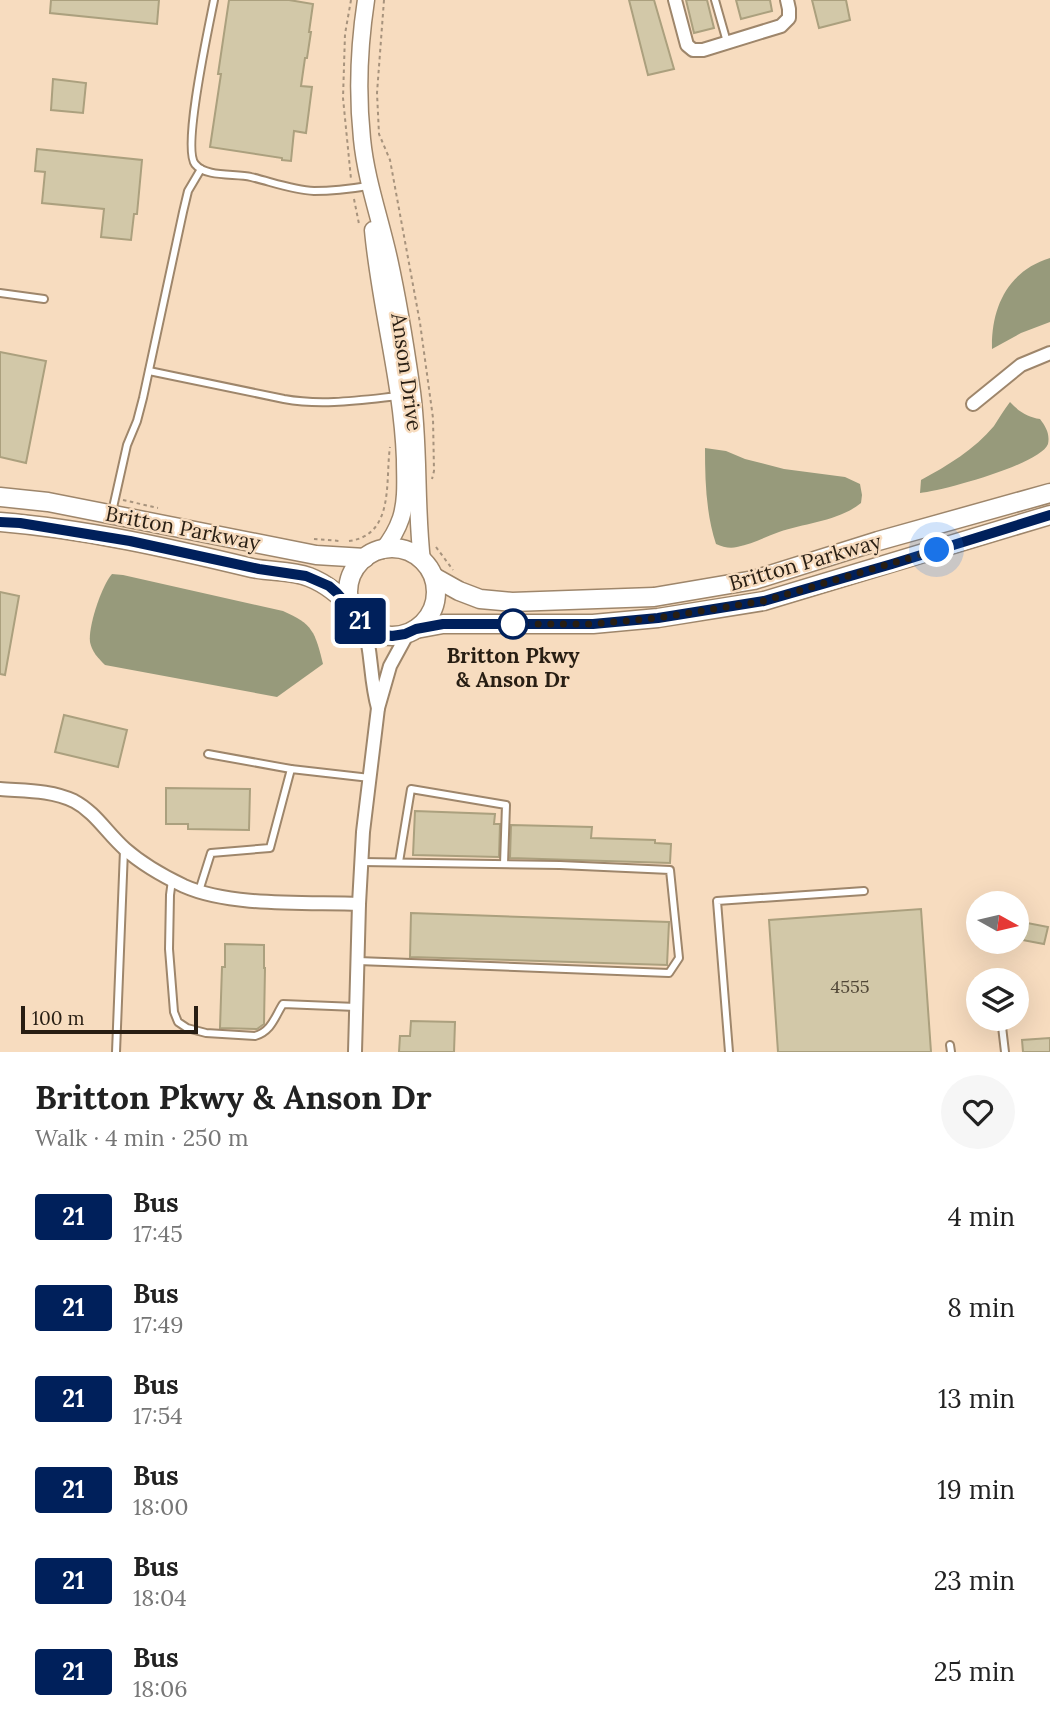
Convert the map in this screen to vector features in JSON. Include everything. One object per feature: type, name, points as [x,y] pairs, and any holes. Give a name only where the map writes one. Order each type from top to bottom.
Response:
[{"type":"main road","name":"Britton Parkway","points":[[434,577],[459,591],[480,598],[512,602],[654,597],[754,580],[878,541],[1050,493]]},
{"type":"main road","name":"Britton Parkway","points":[[0,497],[113,506],[316,555],[365,558]]},
{"type":"main road","name":"Britton Parkway","points":[[412,631],[443,624],[593,624],[658,618],[764,601],[1050,515]]},
{"type":"main road","name":"Britton Parkway","points":[[0,522],[130,541],[259,569],[306,576],[329,586],[352,608]]},
{"type":"main road","points":[[391,548],[417,555],[422,561],[434,577],[436,591],[434,606],[427,619],[412,631],[392,636],[379,634],[358,620],[349,595],[350,581],[365,558],[391,548]]},
{"type":"street","name":"Anson Drive","points":[[366,0],[359,85],[362,139],[376,259],[400,396],[404,439],[405,486],[402,515],[393,538],[383,550]]},
{"type":"street","points":[[675,0],[687,45],[693,50],[703,50],[781,26],[789,18],[787,0]]},
{"type":"street","name":"Anson Drive","points":[[369,186],[388,258],[412,390],[417,438],[422,561]]},
{"type":"street","points":[[973,404],[1021,365],[1050,353]]},
{"type":"street","points":[[364,625],[373,692],[378,708]]},
{"type":"street","points":[[355,1052],[359,904],[378,708],[390,666],[412,631]]},
{"type":"street","points":[[0,789],[57,794],[75,802],[92,814],[124,848],[148,867],[199,891],[245,901],[359,904]]},
{"type":"lane","points":[[214,0],[191,141],[194,164],[211,173],[244,175],[307,190],[369,186]]},
{"type":"lane","points":[[716,0],[727,42]]},
{"type":"lane","points":[[113,506],[127,445],[137,421],[149,371],[188,191],[201,169]]},
{"type":"lane","points":[[0,293],[44,299]]},
{"type":"lane","points":[[149,371],[306,402],[400,396]]},
{"type":"lane","points":[[208,754],[291,769],[370,779]]},
{"type":"lane","points":[[199,891],[211,853],[270,848],[291,769]]},
{"type":"lane","points":[[399,862],[411,789],[506,804],[504,864]]},
{"type":"lane","points":[[116,1052],[124,848]]},
{"type":"lane","points":[[358,961],[669,973],[678,958],[670,870],[362,862]]},
{"type":"lane","points":[[172,880],[169,949],[174,1012],[178,1022],[187,1028],[206,1033],[256,1036],[276,1019],[283,1004],[356,1007]]},
{"type":"lane","points":[[729,1052],[717,901],[863,891]]},
{"type":"lane","points":[[1003,1031],[1005,1052]]},
{"type":"path","points":[[351,0],[345,34],[342,98],[359,225]]},
{"type":"path","points":[[384,0],[377,93],[379,134],[390,160],[420,323],[433,418],[432,482]]},
{"type":"path","points":[[309,538],[359,540],[380,521],[387,499],[391,441]]},
{"type":"path","points":[[113,506],[161,508]]},
{"type":"path","points":[[434,545],[459,574]]},
{"type":"shaded area","points":[[1050,258],[1050,322],[1021,333],[992,349],[995,319],[1005,293],[1023,272]]},
{"type":"shaded area","points":[[1010,402],[1024,414],[1040,419],[1044,425],[1048,444],[1041,452],[990,475],[920,493],[921,480],[969,450],[994,426]]},
{"type":"shaded area","points":[[705,448],[726,451],[784,469],[845,477],[860,484],[861,503],[832,518],[779,532],[748,544],[732,548],[721,546],[716,544],[708,509]]},
{"type":"shaded area","points":[[112,574],[283,611],[301,620],[311,630],[323,664],[277,697],[105,665],[92,649],[90,635],[96,606]]},
{"type":"building","points":[[51,0],[159,0],[157,24],[50,13]]},
{"type":"building","points":[[229,0],[289,0],[313,4],[301,86],[312,87],[306,133],[294,131],[291,161],[210,147]]},
{"type":"building","points":[[629,0],[654,0],[674,69],[648,75]]},
{"type":"building","points":[[686,0],[707,0],[714,28],[694,33]]},
{"type":"building","points":[[736,0],[770,0],[772,11],[741,19]]},
{"type":"building","points":[[812,0],[846,0],[850,20],[819,28]]},
{"type":"building","points":[[53,79],[86,83],[83,113],[51,110]]},
{"type":"building","points":[[37,149],[142,160],[137,214],[134,214],[131,240],[101,237],[104,209],[42,203],[45,172],[35,171]]},
{"type":"building","points":[[0,352],[46,361],[26,463],[0,457]]},
{"type":"building","points":[[0,592],[19,596],[5,675],[0,674]]},
{"type":"building","points":[[64,715],[127,730],[118,767],[55,752]]},
{"type":"building","points":[[166,788],[250,789],[249,830],[188,829],[188,824],[166,824]]},
{"type":"building","points":[[415,811],[495,814],[494,824],[500,824],[499,857],[413,855]]},
{"type":"building","points":[[511,825],[592,827],[591,838],[655,840],[655,843],[671,844],[670,863],[510,858]]},
{"type":"building","points":[[921,909],[931,1052],[778,1052],[769,920]]},
{"type":"building","points":[[411,913],[669,922],[667,965],[410,957]]},
{"type":"building","points":[[1029,923],[1048,927],[1044,944],[1029,941]]},
{"type":"building","points":[[225,944],[264,945],[264,1024],[257,1029],[220,1028]]},
{"type":"building","points":[[411,1021],[455,1022],[454,1052],[399,1052],[400,1036],[410,1036]]},
{"type":"building","points":[[1050,1038],[1050,1052],[1023,1052],[1022,1040]]},
{"type":"bus line","name":"21","points":[[0,522],[130,541],[259,569],[306,576],[329,586],[368,628],[379,634],[392,636],[443,624],[593,624],[658,618],[764,601],[1050,515]]},
{"type":"place","name":"Britton Pkwy & Anson Dr","points":[[513,624]]},
{"type":"route","points":[[513,624],[593,624],[658,618],[764,601],[937,550]]}]
